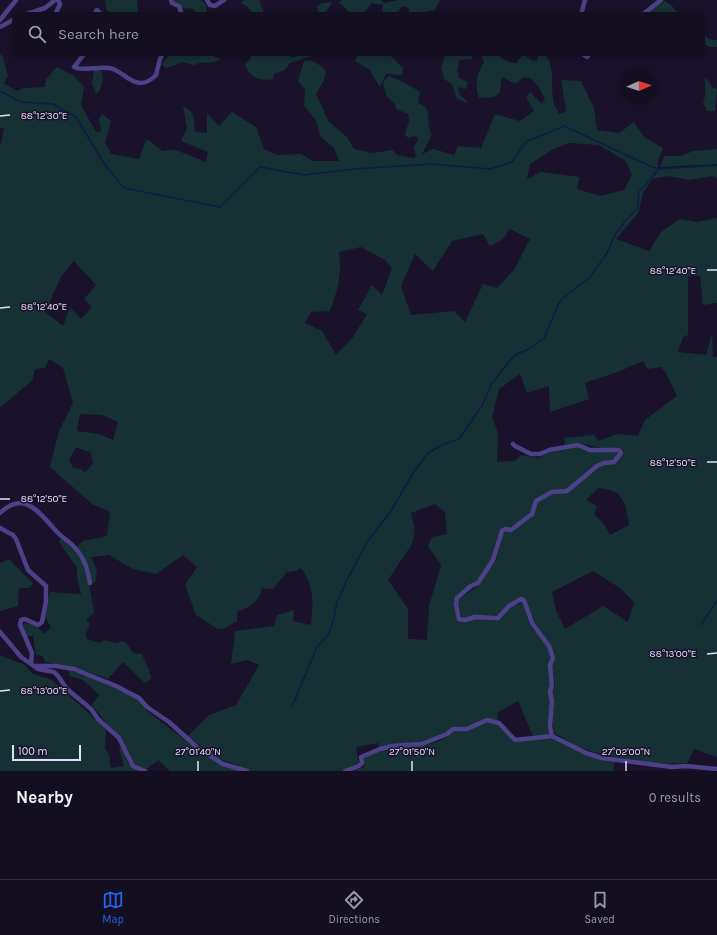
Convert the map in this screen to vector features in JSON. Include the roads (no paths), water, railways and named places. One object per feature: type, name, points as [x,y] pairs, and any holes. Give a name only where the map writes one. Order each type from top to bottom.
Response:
[{"type":"street","points":[[0,20],[16,0]]},
{"type":"street","points":[[33,12],[45,8],[55,0]]},
{"type":"street","points":[[56,12],[60,4],[58,0]]},
{"type":"street","points":[[171,0],[172,3],[179,6],[181,12]]},
{"type":"street","points":[[207,0],[210,5],[215,6],[224,0]]},
{"type":"street","points":[[582,12],[585,0]]},
{"type":"street","points":[[646,12],[660,0]]},
{"type":"street","points":[[0,27],[12,21]]},
{"type":"street","points":[[83,56],[74,67],[80,70],[93,67],[99,69],[112,68],[133,82],[142,83],[149,81],[156,76],[162,56]]},
{"type":"street","points":[[513,444],[531,454],[540,454],[549,450],[578,445],[590,450],[619,450],[621,453],[614,462],[604,463],[598,466],[567,491],[552,492],[536,501],[532,514],[512,530],[505,529],[502,531],[493,560],[478,583],[471,586],[457,598],[456,604],[459,619],[465,620],[475,617],[493,618],[502,616],[509,606],[521,599],[524,600],[532,623],[549,646],[553,658],[550,665],[552,685],[550,692],[552,701],[550,726],[552,736]]},
{"type":"street","points":[[0,513],[12,504],[20,503],[29,505],[48,520],[58,533],[77,549],[84,559],[90,583]]},
{"type":"street","points":[[0,528],[13,535],[16,539],[28,570],[42,582],[47,592],[42,622],[38,625],[25,619],[21,620],[20,625],[32,653],[33,665]]},
{"type":"street","points":[[0,632],[22,657],[38,669],[54,672],[67,689],[91,709],[98,719],[119,738],[133,766],[145,771]]},
{"type":"street","points":[[33,665],[56,666],[74,669],[116,686],[138,698],[147,707],[169,722],[198,748],[223,764],[238,767],[247,771]]},
{"type":"street","points":[[345,771],[360,766],[362,763],[361,757],[380,748],[422,744],[447,734],[453,729],[467,730],[487,720],[499,723],[514,740],[552,736],[577,749],[602,758],[672,767],[717,769]]},
{"type":"waterway","points":[[0,91],[21,102],[53,104],[76,117],[105,165],[124,188],[220,207],[260,167],[304,175],[354,169],[432,164],[490,169],[512,162],[526,142],[564,126],[652,167],[660,169],[717,165]]},
{"type":"waterway","points":[[292,707],[317,647],[328,635],[333,622],[337,602],[346,582],[367,542],[391,511],[413,473],[428,453],[442,445],[459,439],[482,406],[492,383],[503,369],[515,355],[529,349],[544,338],[558,305],[564,297],[590,277],[607,253],[615,235],[626,220],[637,209],[639,192],[659,169]]},
{"type":"waterway","points":[[701,625],[717,601]]}]
